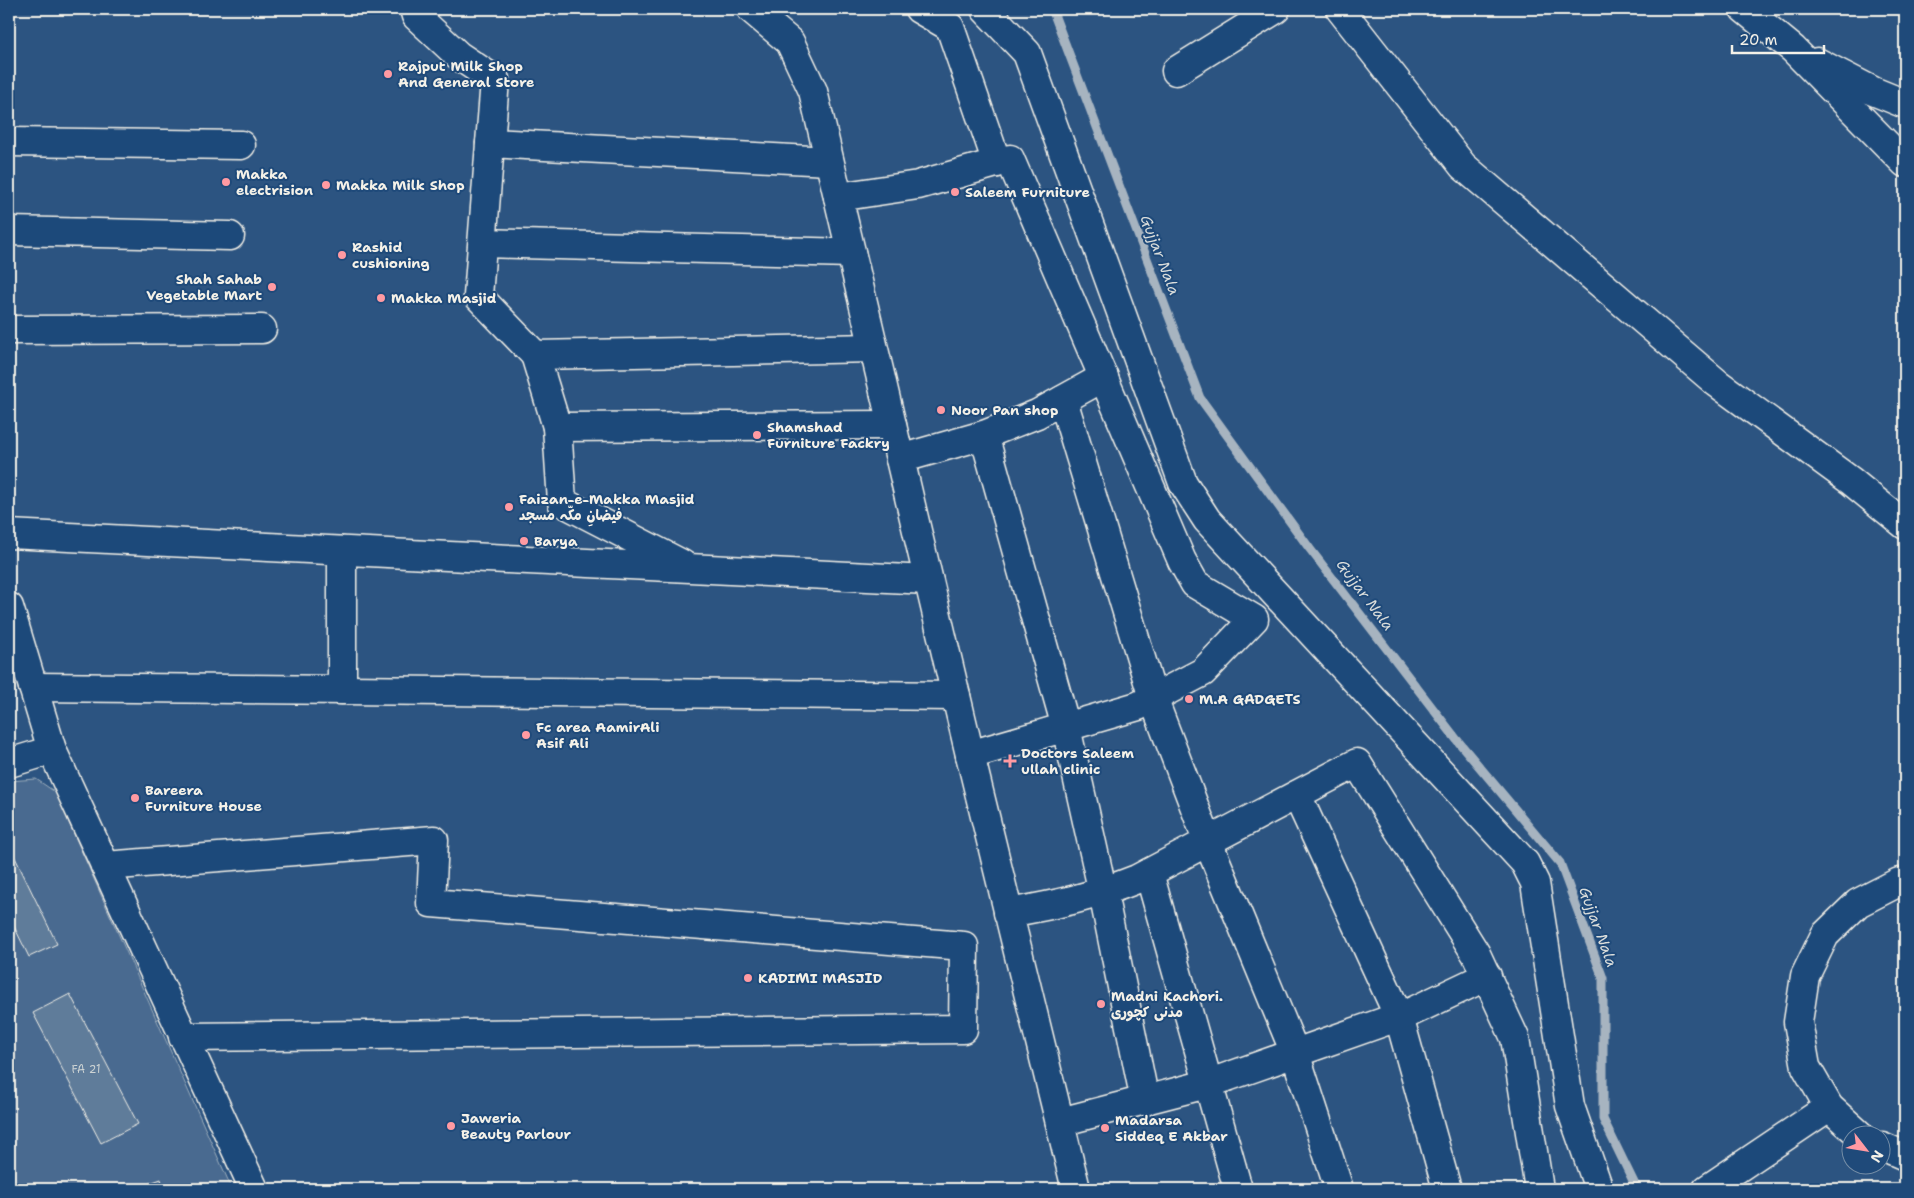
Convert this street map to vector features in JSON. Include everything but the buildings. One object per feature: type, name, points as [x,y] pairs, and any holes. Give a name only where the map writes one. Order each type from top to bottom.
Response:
[{"type":"street","points":[[414,9],[416,16],[460,56],[495,80],[478,296],[535,355],[557,427],[562,502],[690,568]]},
{"type":"street","points":[[919,9],[950,27],[997,163]]},
{"type":"street","points":[[985,9],[1027,53],[1183,484],[1207,520],[1525,862],[1535,884],[1570,1106],[1598,1189]]},
{"type":"street","points":[[1176,71],[1276,9]]},
{"type":"street","points":[[1340,9],[1463,166],[1717,383],[1851,481],[1905,524]]},
{"type":"street","points":[[1744,9],[1793,49],[1905,163]]},
{"type":"street","points":[[767,14],[790,42],[813,91],[928,580],[1076,1189]]},
{"type":"street","points":[[1793,49],[1872,91],[1905,104]]},
{"type":"street","points":[[9,142],[241,145]]},
{"type":"street","points":[[490,143],[829,161]]},
{"type":"street","points":[[838,197],[918,185],[1010,158],[1182,561],[1196,584],[1254,619],[1203,672],[1138,706],[970,755]]},
{"type":"street","points":[[9,231],[230,236]]},
{"type":"street","points":[[482,243],[851,253]]},
{"type":"street","points":[[9,330],[262,329]]},
{"type":"street","points":[[535,355],[873,348]]},
{"type":"street","points":[[900,459],[984,435],[1037,414],[1104,377]]},
{"type":"street","points":[[1063,400],[1153,698],[1208,842],[1295,1053],[1339,1189]]},
{"type":"street","points":[[557,427],[892,425]]},
{"type":"street","points":[[984,435],[1066,727],[1103,892],[1144,1101]]},
{"type":"street","points":[[9,534],[928,580]]},
{"type":"street","points":[[342,551],[342,690]]},
{"type":"street","points":[[9,608],[52,750],[254,1189]]},
{"type":"street","points":[[33,687],[956,696]]},
{"type":"street","points":[[9,763],[52,750]]},
{"type":"street","points":[[1008,913],[1065,903],[1103,892],[1149,873],[1357,763],[1476,954],[1515,1038],[1539,1189]]},
{"type":"street","points":[[1297,795],[1398,1016],[1447,1189]]},
{"type":"street","points":[[105,866],[434,840],[430,903],[964,946],[963,1029],[183,1037]]},
{"type":"street","points":[[1149,873],[1238,1189]]},
{"type":"street","points":[[1849,1126],[1829,1107],[1806,1067],[1798,1022],[1805,976],[1825,935],[1858,903],[1899,882],[1905,882]]},
{"type":"street","points":[[1060,1122],[1207,1084],[1398,1016],[1487,976]]},
{"type":"street","points":[[1707,1189],[1829,1107]]},
{"type":"street","points":[[1892,1150],[1905,1156]]},
{"type":"shaded area","points":[[36,779],[58,794],[69,823],[232,1189],[9,1189],[9,781]]},
{"type":"waterway","name":"Gujjar Nala","points":[[1052,9],[1200,398],[1310,549],[1457,740],[1560,863],[1603,978],[1603,1119],[1637,1189]]},
{"type":"place","name":"Rajput Milk Shop And General Store","points":[[388,74]]},
{"type":"place","name":"Makka electrision","points":[[226,182]]},
{"type":"place","name":"Makka Milk Shop","points":[[326,185]]},
{"type":"place","name":"Saleem Furniture","points":[[955,192]]},
{"type":"place","name":"Rashid cushioning","points":[[342,255]]},
{"type":"place","name":"Shah Sahab Vegetable Mart","points":[[272,287]]},
{"type":"place","name":"Makka Masjid","points":[[381,298]]},
{"type":"place","name":"Noor Pan shop","points":[[941,410]]},
{"type":"place","name":"Shamshad Furniture Fackry","points":[[757,435]]},
{"type":"place","name":"Faizan-e-Makka Masjid فیضانِ مکّہ مسجد","points":[[509,507]]},
{"type":"place","name":"Barya","points":[[524,541]]},
{"type":"place","name":"M.A GADGETS","points":[[1189,699]]},
{"type":"place","name":"Fc area AamirAli Asif Ali","points":[[526,735]]},
{"type":"place","name":"Doctors Saleem ullah clinic","points":[[1010,761]]},
{"type":"place","name":"Bareera Furniture House","points":[[135,798]]},
{"type":"place","name":"KADIMI MASJID","points":[[748,978]]},
{"type":"place","name":"Madni Kachori. مدنی کچوری","points":[[1101,1004]]},
{"type":"place","name":"Jaweria Beauty Parlour","points":[[451,1126]]},
{"type":"place","name":"Madarsa Siddeq E Akbar","points":[[1105,1128]]}]
